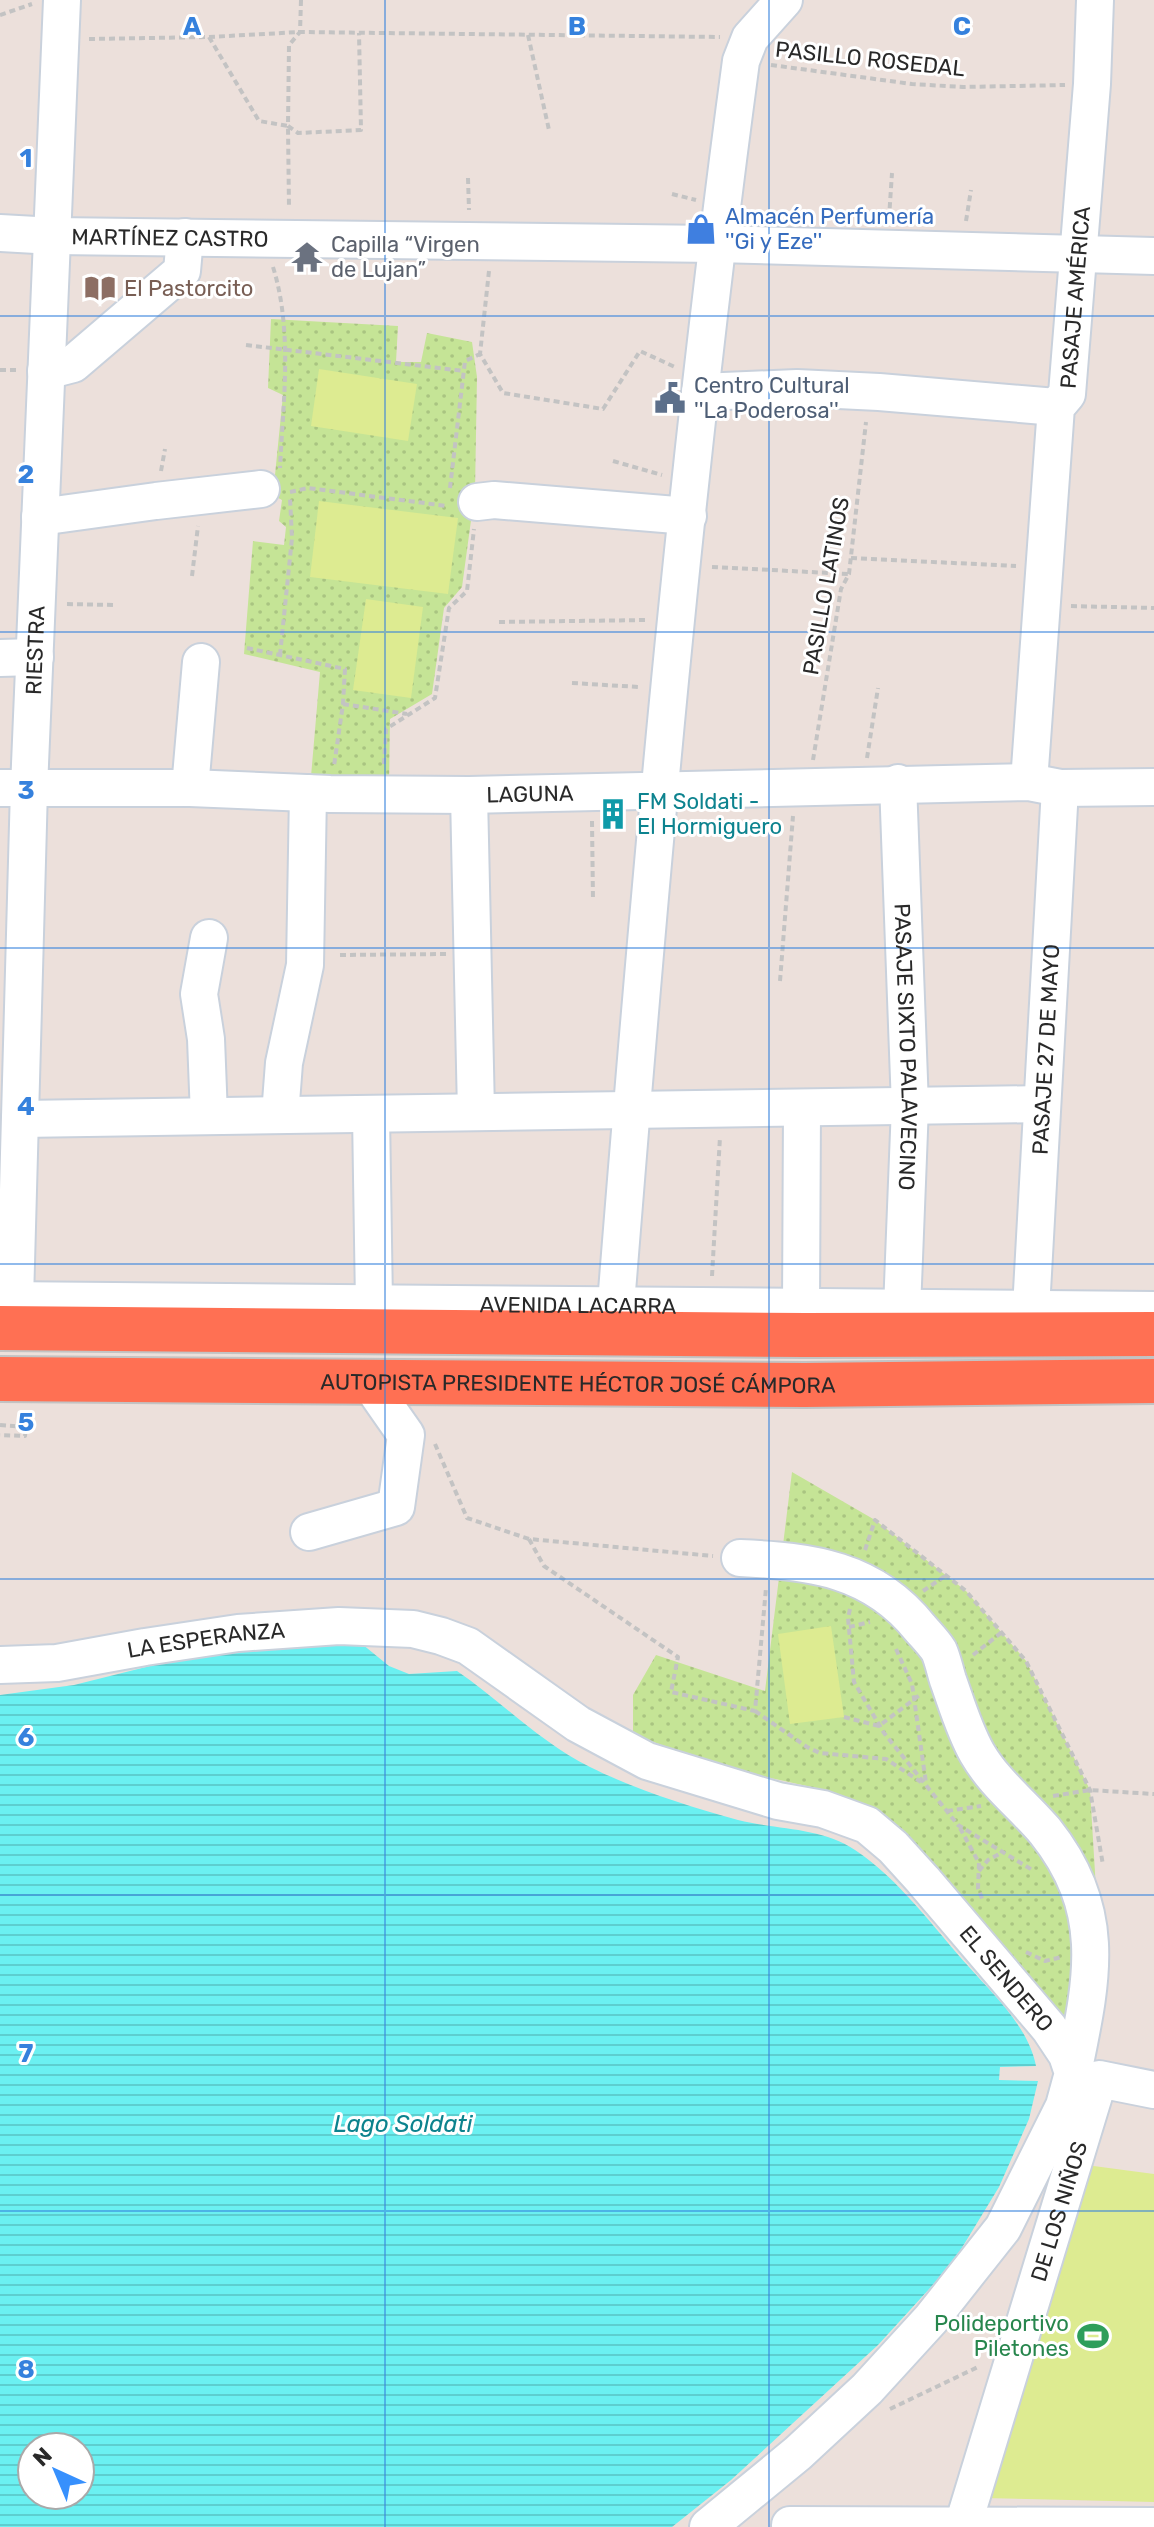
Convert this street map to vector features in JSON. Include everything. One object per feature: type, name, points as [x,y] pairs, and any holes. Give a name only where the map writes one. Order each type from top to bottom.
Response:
[{"type":"highway","points":[[5,1309],[803,1321],[1154,1334]]},
{"type":"highway","name":"AUTOPISTA PRESIDENTE HÉCTOR JOSÉ CÁMPORA","points":[[0,1379],[805,1385],[1154,1381]]},
{"type":"street","points":[[616,1304],[659,789],[716,244],[746,49],[784,0]]},
{"type":"street","name":"PASAJE AMÉRICA","points":[[1044,785],[1043,568],[1056,407],[1067,394],[1092,84],[1095,0]]},
{"type":"street","name":"RIESTRA","points":[[5,1309],[9,1191],[20,1119],[12,989],[17,658],[37,603],[54,236],[60,39],[48,2]]},
{"type":"street","name":"MARTÍNEZ CASTRO","points":[[0,233],[716,244],[1154,256]]},
{"type":"street","points":[[46,371],[73,364],[182,271],[185,237]]},
{"type":"street","points":[[700,392],[797,388],[1056,407]]},
{"type":"street","points":[[40,517],[201,496],[277,491]]},
{"type":"street","points":[[458,500],[689,500]]},
{"type":"street","points":[[190,788],[201,662]]},
{"type":"street","name":"LAGUNA","points":[[15,788],[190,788],[319,794],[469,795],[898,783],[1154,787]]},
{"type":"street","name":"PASAJE SIXTO PALAVECINO","points":[[898,783],[910,1106],[902,1309]]},
{"type":"street","name":"PASAJE 27 DE MAYO","points":[[1031,1309],[1042,1104],[1044,785]]},
{"type":"street","points":[[280,1115],[284,1063],[305,965],[319,794]]},
{"type":"street","points":[[469,795],[476,1112]]},
{"type":"street","points":[[209,938],[199,994],[206,1039],[209,1116]]},
{"type":"street","points":[[20,1119],[1042,1104]]},
{"type":"street","points":[[802,1108],[803,1321]]},
{"type":"street","points":[[371,1114],[374,1303]]},
{"type":"street","name":"AVENIDA LACARRA","points":[[5,1309],[374,1303],[616,1304],[711,1307],[803,1321],[902,1309],[1154,1310]]},
{"type":"street","points":[[309,1532],[396,1507],[406,1435],[369,1382]]},
{"type":"street","points":[[708,2527],[867,2389],[931,2319],[1003,2228],[1064,2106],[1086,2076],[1086,2005],[1092,1949],[1086,1906],[1080,1888],[1047,1834],[989,1774],[964,1726],[939,1652],[903,1607],[857,1577],[825,1568],[754,1559]]},
{"type":"street","name":"LA ESPERANZA","points":[[0,1665],[57,1663],[238,1633],[339,1626],[413,1629]]},
{"type":"street","name":"EL SENDERO","points":[[413,1629],[468,1646],[578,1724],[647,1761],[867,1825],[893,1847],[923,1880],[1086,2076]]},
{"type":"street","points":[[1086,2076],[1154,2090]]},
{"type":"street","name":"DE LOS NIÑOS","points":[[963,2525],[1009,2372],[1086,2076]]},
{"type":"street","points":[[790,2525],[1154,2526]]},
{"type":"path","points":[[280,655],[292,538],[277,491],[286,350],[280,289],[268,252],[274,238],[288,126],[289,45],[300,32],[301,0]]},
{"type":"path","points":[[0,15],[48,2]]},
{"type":"path","name":"PASILLO ROSEDAL","points":[[60,39],[300,32],[528,35],[746,49],[912,84],[963,87],[1092,84]]},
{"type":"path","points":[[209,37],[259,121],[288,126],[298,133],[361,130],[359,33]]},
{"type":"path","points":[[528,35],[549,130]]},
{"type":"path","points":[[886,249],[892,173]]},
{"type":"path","points":[[489,271],[480,354],[503,393],[603,409],[640,351],[678,368],[706,341]]},
{"type":"path","points":[[246,345],[464,371]]},
{"type":"path","points":[[382,794],[386,729],[435,698],[449,608],[467,591],[458,500],[464,371],[465,361],[480,354]]},
{"type":"path","name":"PASILLO LATINOS","points":[[780,981],[802,786],[841,589],[849,574],[870,392]]},
{"type":"path","points":[[613,461],[689,500]]},
{"type":"path","points":[[277,491],[308,488],[458,500]]},
{"type":"path","points":[[192,576],[201,496]]},
{"type":"path","points":[[851,558],[1043,568]]},
{"type":"path","points":[[683,565],[849,574]]},
{"type":"path","points":[[37,603],[113,605]]},
{"type":"path","points":[[1041,605],[1154,608]]},
{"type":"path","points":[[499,622],[677,619]]},
{"type":"path","points":[[247,648],[345,669],[343,704],[319,794]]},
{"type":"path","points":[[572,683],[669,688]]},
{"type":"path","points":[[863,784],[878,688]]},
{"type":"path","points":[[343,704],[407,714]]},
{"type":"path","points":[[591,791],[593,901]]},
{"type":"path","points":[[340,955],[473,954]]},
{"type":"path","points":[[711,1307],[722,1108]]},
{"type":"path","points":[[0,1425],[26,1427],[25,1436],[0,1435]]},
{"type":"path","points":[[433,1440],[467,1518],[529,1539],[754,1559],[755,1711]]},
{"type":"path","points":[[986,1912],[978,1888],[979,1863],[958,1825],[879,1726],[854,1682],[848,1618],[875,1520],[966,1591],[1026,1661],[1090,1790],[1103,1867]]},
{"type":"path","points":[[529,1539],[544,1566],[678,1657],[671,1692],[755,1711],[820,1753],[886,1759],[926,1786]]},
{"type":"path","points":[[890,1640],[912,1684],[926,1786]]},
{"type":"path","points":[[844,1717],[879,1726]]},
{"type":"path","points":[[1090,1790],[1154,1794]]},
{"type":"path","points":[[958,1825],[1010,1860],[1039,1873]]},
{"type":"path","points":[[979,1871],[988,1860],[1001,1853]]},
{"type":"path","points":[[1024,1952],[1045,1961],[1060,1959],[1066,1953]]},
{"type":"path","points":[[882,2413],[980,2366],[1009,2372]]},
{"type":"green space","points":[[271,319],[398,326],[396,362],[421,362],[427,333],[472,342],[477,377],[475,491],[462,587],[444,608],[432,694],[390,719],[389,787],[310,788],[320,672],[244,654],[253,541],[284,545],[286,527],[279,521],[282,500],[273,495],[283,395],[268,388]]},
{"type":"green space","points":[[319,369],[417,384],[408,441],[311,426]]},
{"type":"green space","points":[[319,501],[458,518],[448,594],[310,577]]},
{"type":"green space","points":[[366,599],[423,607],[411,698],[353,690]]},
{"type":"green space","points":[[792,1472],[875,1520],[966,1591],[1026,1661],[1090,1790],[1100,1955],[1084,2042],[868,1811],[820,1789],[713,1765],[633,1734],[633,1695],[656,1655],[765,1691]]},
{"type":"green space","points":[[831,1626],[844,1717],[790,1724],[778,1634]]},
{"type":"green space","name":"Polideportivo Piletones","points":[[1086,2165],[1154,2174],[1154,2502],[982,2498]]},
{"type":"water","name":"Lago Soldati","points":[[273,1639],[362,1644],[389,1666],[409,1674],[457,1671],[555,1746],[607,1775],[720,1815],[813,1833],[855,1850],[887,1875],[999,2001],[1018,2025],[1032,2052],[1036,2066],[1000,2067],[999,2080],[1038,2081],[1029,2119],[999,2187],[952,2264],[878,2345],[731,2480],[672,2527],[0,2527],[0,1695],[74,1685],[214,1650]]},
{"type":"place","name":"Almacén Perfumería ''Gi y Eze''","points":[[701,229]]},
{"type":"place","name":"Capilla “Virgen de Lujan”","points":[[307,257]]},
{"type":"place","name":"El Pastorcito","points":[[100,288]]},
{"type":"place","name":"Centro Cultural ''La Poderosa''","points":[[670,398]]},
{"type":"place","name":"FM Soldati - El Hormiguero","points":[[613,814]]},
{"type":"place","name":"Polideportivo Piletones","points":[[1093,2336]]}]
